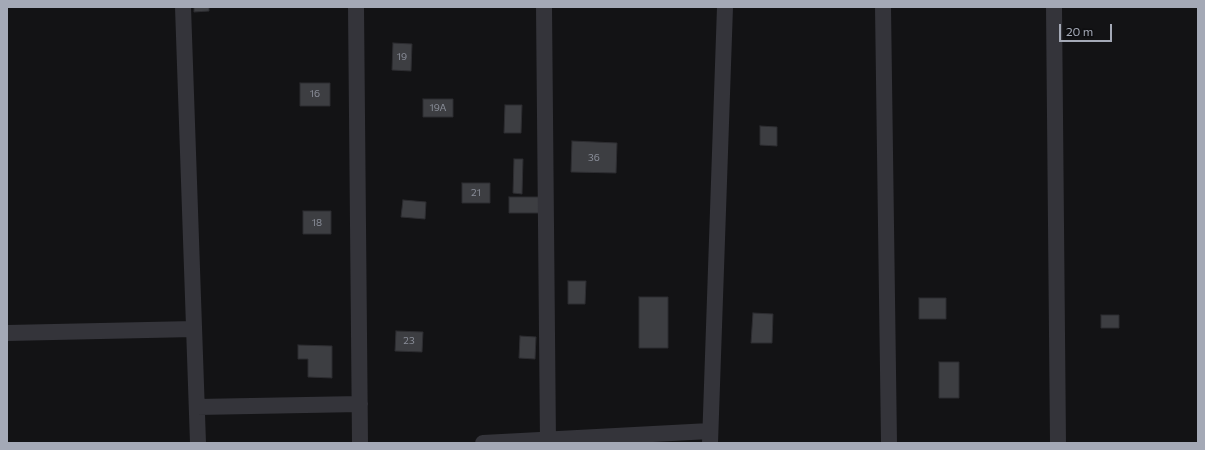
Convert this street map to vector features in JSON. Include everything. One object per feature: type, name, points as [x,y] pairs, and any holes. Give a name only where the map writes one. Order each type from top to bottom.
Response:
[{"type":"street","points":[[183,7],[198,443]]},
{"type":"street","points":[[356,7],[360,443]]},
{"type":"street","points":[[544,7],[548,441]]},
{"type":"street","points":[[483,443],[710,437],[725,7]]},
{"type":"street","points":[[883,7],[889,443]]},
{"type":"street","points":[[1054,7],[1058,443]]},
{"type":"street","points":[[7,332],[194,329]]},
{"type":"street","points":[[197,407],[360,404]]},
{"type":"building","points":[[194,7],[209,7],[209,11],[194,12]]},
{"type":"building","points":[[393,43],[412,44],[411,71],[392,70]]},
{"type":"building","points":[[300,83],[330,83],[330,106],[300,106]]},
{"type":"building","points":[[423,99],[453,99],[453,117],[423,117]]},
{"type":"building","points":[[505,105],[522,105],[521,133],[504,133]]},
{"type":"building","points":[[760,126],[777,127],[777,146],[760,145]]},
{"type":"building","points":[[572,141],[617,143],[616,173],[571,172]]},
{"type":"building","points":[[514,159],[523,159],[522,194],[513,193]]},
{"type":"building","points":[[462,183],[490,183],[490,203],[462,203]]},
{"type":"building","points":[[509,197],[539,197],[539,213],[509,213]]},
{"type":"building","points":[[403,200],[426,202],[425,219],[401,217]]},
{"type":"building","points":[[303,211],[331,211],[331,234],[303,234]]},
{"type":"building","points":[[568,281],[586,281],[585,304],[568,304]]},
{"type":"building","points":[[639,297],[668,297],[668,348],[639,348]]},
{"type":"building","points":[[919,298],[946,298],[946,319],[919,319]]},
{"type":"building","points":[[753,313],[773,314],[772,343],[751,343]]},
{"type":"building","points":[[1101,315],[1119,315],[1119,328],[1101,328]]},
{"type":"building","points":[[396,331],[423,332],[422,352],[395,351]]},
{"type":"building","points":[[520,336],[536,337],[535,359],[519,358]]},
{"type":"building","points":[[298,345],[332,346],[332,378],[308,377],[308,359],[298,359]]},
{"type":"building","points":[[939,362],[959,362],[959,398],[939,398]]}]
